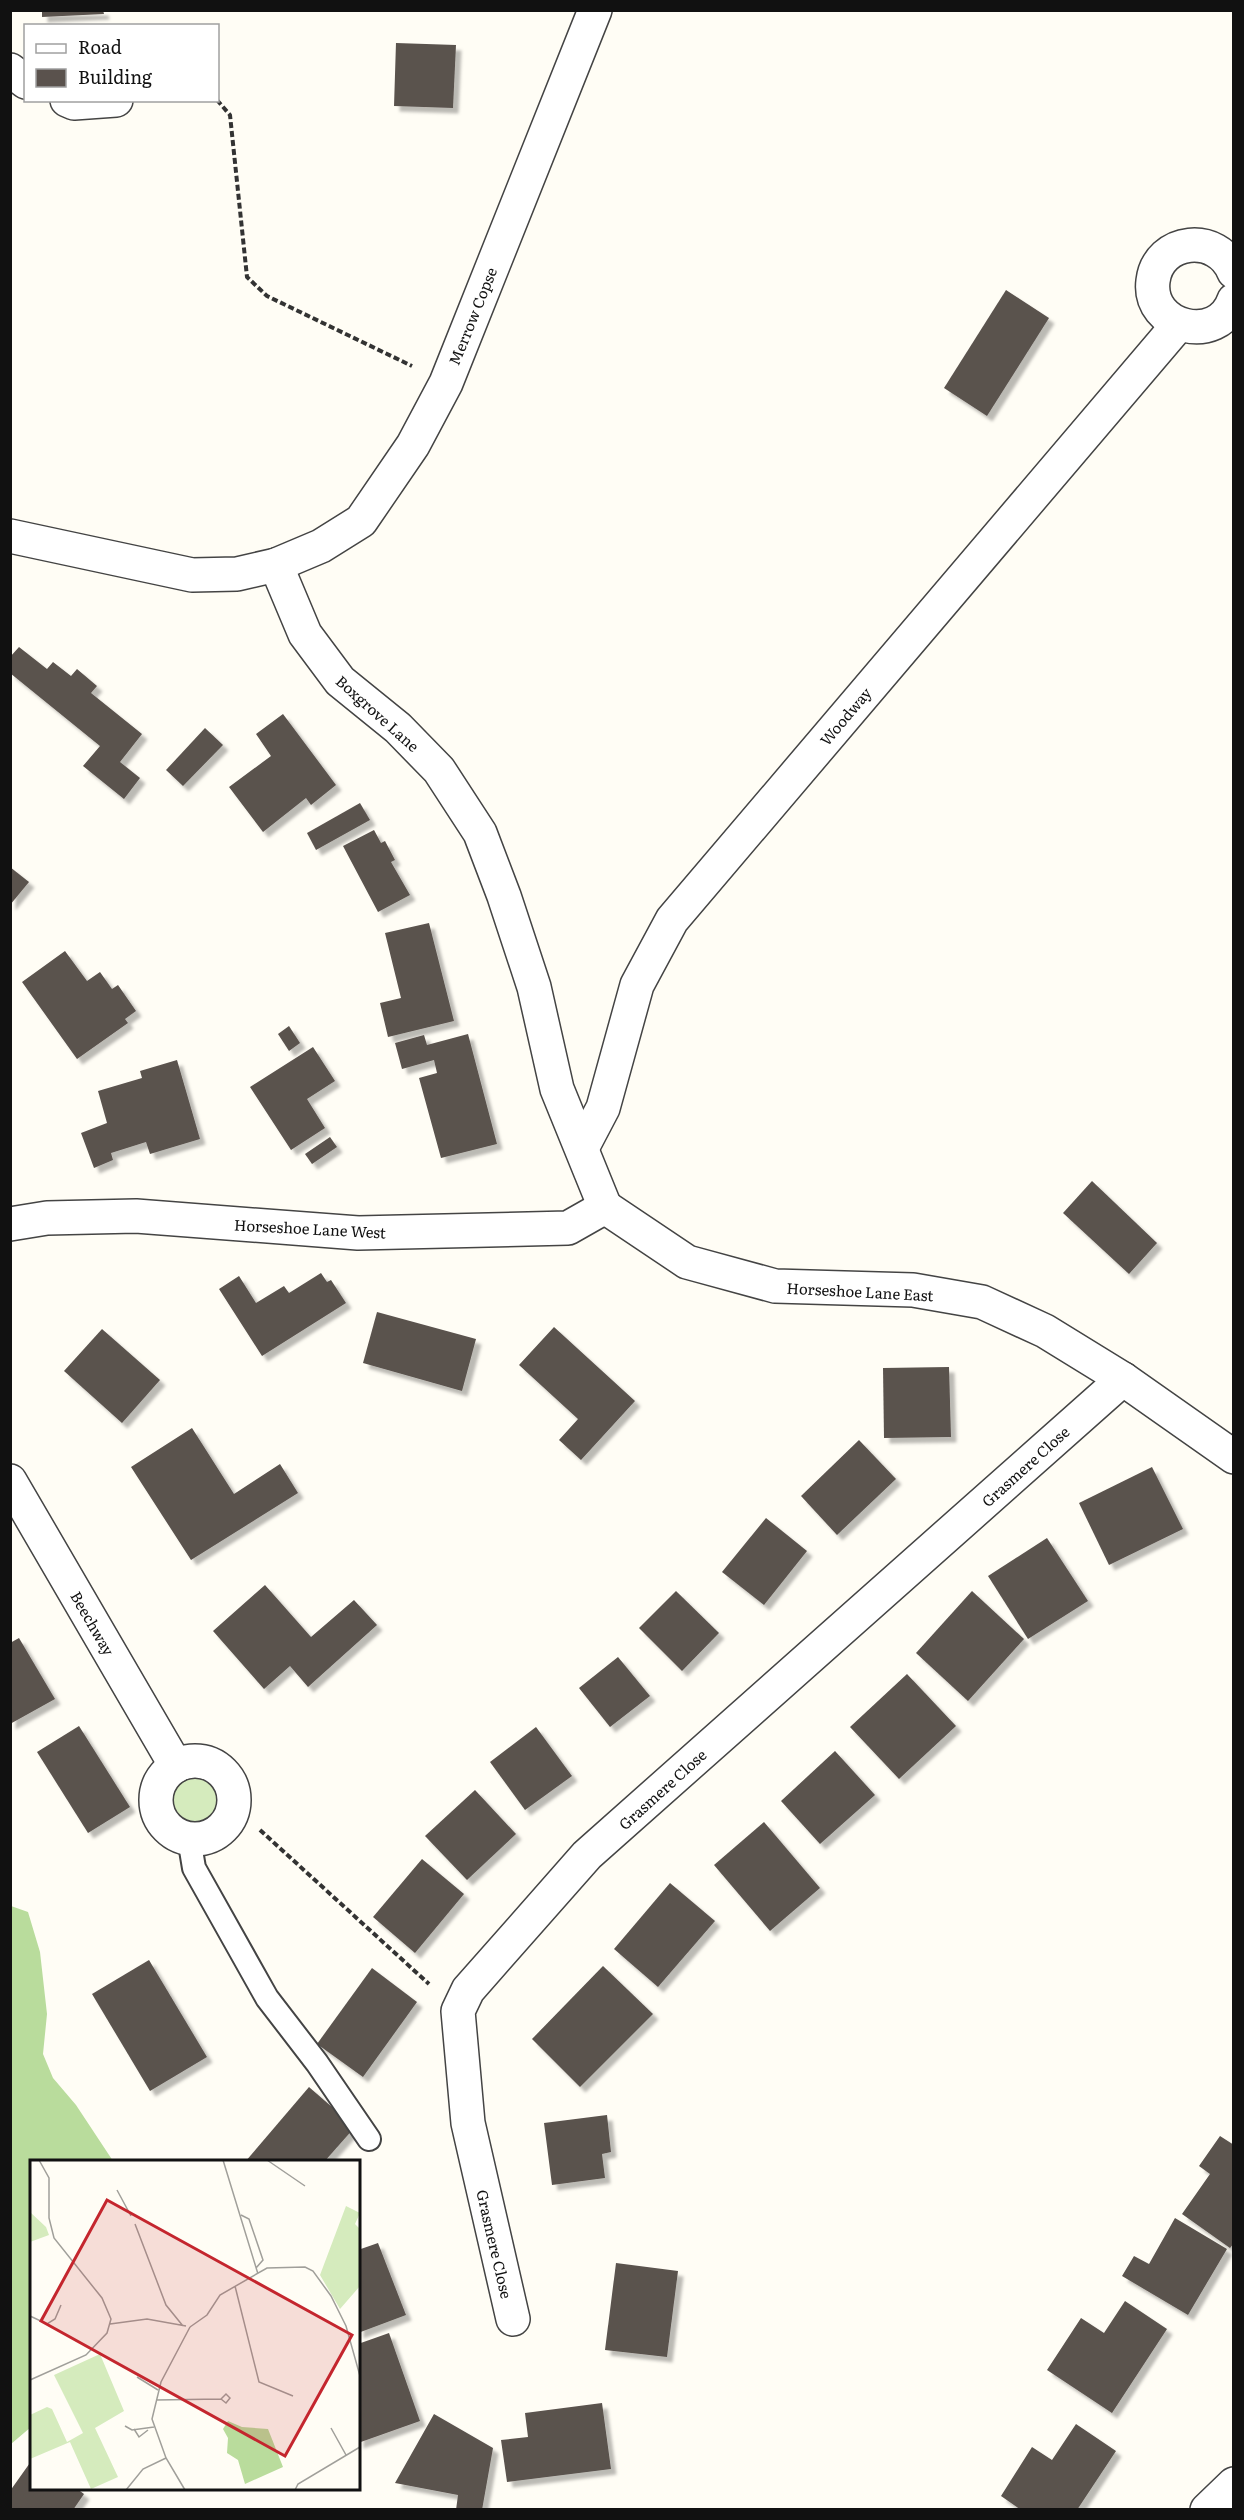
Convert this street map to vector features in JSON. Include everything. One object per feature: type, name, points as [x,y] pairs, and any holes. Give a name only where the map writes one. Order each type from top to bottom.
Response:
[{"type":"street","name":"Merrow Copse","points":[[276,565],[321,546],[361,520],[412,445],[446,382],[595,10]]},
{"type":"street","points":[[10,70],[24,80]]},
{"type":"street","points":[[72,102],[88,102]]},
{"type":"street","points":[[1230,256],[1200,244],[1174,249],[1156,269],[1153,282],[1154,295],[1159,307],[1178,325],[1202,327],[1214,323],[1225,316],[1233,300]]},
{"type":"street","name":"Woodway","points":[[582,1148],[603,1108],[637,986],[672,920],[1178,325]]},
{"type":"street","points":[[10,536],[192,576],[237,574],[276,565]]},
{"type":"street","name":"Boxgrove Lane","points":[[276,565],[305,634],[340,681],[398,728],[439,770],[480,834],[504,896],[534,987],[557,1089],[605,1207]]},
{"type":"street","name":"Horseshoe Lane West","points":[[10,1224],[47,1218],[136,1216],[358,1233],[568,1228],[605,1207]]},
{"type":"street","name":"Horseshoe Lane East","points":[[605,1207],[687,1262],[775,1286],[913,1290],[982,1302],[1045,1331],[1123,1379],[1233,1457]]},
{"type":"street","name":"Grasmere Close","points":[[513,2319],[468,2123],[458,2011],[468,1990],[587,1855],[1123,1379]]},
{"type":"street","name":"Beechway","points":[[10,1481],[176,1766]]},
{"type":"street","points":[[191,1761],[214,1765],[226,1776],[233,1790],[232,1814],[223,1827],[203,1838],[189,1838],[169,1829],[157,1810],[158,1788],[164,1775],[176,1766],[191,1761]]},
{"type":"street","points":[[1208,2510],[1233,2484]]},
{"type":"lane","points":[[189,1838],[194,1868],[267,1998],[317,2062],[369,2139]]},
{"type":"path","points":[[219,102],[230,115],[247,277],[267,296],[446,382]]},
{"type":"path","points":[[260,1830],[458,2011]]},
{"type":"green space","points":[[196,1776],[214,1783],[221,1801],[214,1819],[196,1826],[178,1819],[171,1801],[178,1783]]},
{"type":"green space","points":[[11,1906],[28,1912],[40,1952],[47,2014],[43,2054],[53,2078],[76,2105],[112,2160],[30,2160],[30,2428],[11,2444]]},
{"type":"building","points":[[42,10],[103,10],[104,14],[42,17]]},
{"type":"building","points":[[396,43],[456,45],[453,108],[394,106]]},
{"type":"building","points":[[1006,290],[1049,318],[987,416],[944,388]]},
{"type":"building","points":[[19,647],[47,669],[53,662],[71,676],[77,669],[97,686],[91,693],[142,734],[120,762],[140,778],[124,799],[83,766],[100,746],[10,673],[10,657]]},
{"type":"building","points":[[283,714],[336,785],[311,805],[306,798],[263,832],[229,787],[271,756],[256,734]]},
{"type":"building","points":[[205,728],[223,745],[183,786],[166,770]]},
{"type":"building","points":[[360,803],[370,820],[316,850],[307,833]]},
{"type":"building","points":[[374,830],[381,843],[385,841],[395,860],[391,862],[410,895],[378,912],[343,846]]},
{"type":"building","points":[[10,867],[29,882],[10,905]]},
{"type":"building","points":[[429,923],[454,1021],[388,1037],[380,1003],[401,998],[385,933]]},
{"type":"building","points":[[65,951],[87,981],[100,972],[112,989],[118,985],[136,1011],[125,1019],[128,1023],[77,1059],[22,982]]},
{"type":"building","points":[[289,1026],[300,1043],[289,1051],[278,1034]]},
{"type":"building","points":[[468,1034],[497,1144],[441,1158],[419,1078],[437,1073],[434,1060],[402,1069],[395,1043],[424,1035],[427,1045]]},
{"type":"building","points":[[313,1047],[335,1081],[307,1099],[325,1128],[291,1150],[250,1087]]},
{"type":"building","points":[[177,1060],[200,1139],[150,1154],[146,1142],[111,1153],[113,1160],[94,1168],[81,1133],[107,1123],[98,1091],[142,1078],[140,1071]]},
{"type":"building","points":[[330,1137],[337,1147],[312,1164],[305,1154]]},
{"type":"building","points":[[1092,1181],[1157,1243],[1129,1274],[1063,1213]]},
{"type":"building","points":[[321,1273],[327,1282],[331,1280],[346,1303],[262,1356],[219,1289],[239,1276],[256,1303],[284,1286],[289,1293]]},
{"type":"building","points":[[377,1312],[476,1339],[462,1391],[363,1363]]},
{"type":"building","points":[[554,1327],[635,1401],[581,1460],[559,1440],[578,1419],[519,1365]]},
{"type":"building","points":[[102,1329],[160,1380],[122,1423],[64,1371]]},
{"type":"building","points":[[949,1367],[951,1437],[884,1438],[883,1368]]},
{"type":"building","points":[[192,1428],[234,1494],[280,1464],[298,1493],[191,1560],[131,1467]]},
{"type":"building","points":[[859,1440],[896,1479],[837,1535],[801,1496]]},
{"type":"building","points":[[1152,1467],[1183,1529],[1109,1565],[1079,1503]]},
{"type":"building","points":[[766,1518],[807,1551],[764,1605],[722,1572]]},
{"type":"building","points":[[1047,1538],[1088,1601],[1028,1639],[988,1576]]},
{"type":"building","points":[[265,1585],[311,1637],[354,1600],[377,1625],[308,1687],[290,1666],[264,1689],[213,1631]]},
{"type":"building","points":[[676,1591],[719,1633],[682,1671],[639,1628]]},
{"type":"building","points":[[972,1591],[1024,1639],[968,1701],[916,1653]]},
{"type":"building","points":[[19,1638],[55,1699],[10,1724],[10,1643]]},
{"type":"building","points":[[618,1657],[650,1696],[610,1727],[579,1688]]},
{"type":"building","points":[[907,1674],[956,1726],[899,1779],[850,1727]]},
{"type":"building","points":[[79,1726],[130,1807],[88,1833],[37,1752]]},
{"type":"building","points":[[536,1727],[572,1776],[525,1810],[490,1762]]},
{"type":"building","points":[[835,1751],[875,1795],[820,1844],[781,1801]]},
{"type":"building","points":[[475,1790],[516,1834],[467,1880],[425,1836]]},
{"type":"building","points":[[764,1822],[820,1888],[770,1931],[714,1865]]},
{"type":"building","points":[[422,1859],[464,1894],[415,1953],[373,1917]]},
{"type":"building","points":[[670,1883],[715,1921],[658,1987],[614,1949]]},
{"type":"building","points":[[149,1960],[207,2057],[150,2091],[92,1994]]},
{"type":"building","points":[[603,1966],[653,2014],[580,2087],[532,2039]]},
{"type":"building","points":[[372,1968],[417,2002],[363,2077],[317,2044]]},
{"type":"building","points":[[309,2087],[355,2127],[326,2160],[247,2160]]},
{"type":"building","points":[[607,2115],[611,2152],[602,2154],[605,2178],[552,2185],[544,2123]]},
{"type":"building","points":[[1220,2136],[1234,2145],[1234,2243],[1230,2248],[1182,2214],[1210,2174],[1199,2166]]},
{"type":"building","points":[[1175,2218],[1227,2249],[1188,2315],[1122,2276],[1134,2256],[1149,2264]]},
{"type":"building","points":[[378,2243],[406,2315],[360,2332],[360,2249]]},
{"type":"building","points":[[616,2263],[678,2271],[667,2357],[605,2350]]},
{"type":"building","points":[[1125,2301],[1167,2329],[1112,2413],[1047,2370],[1081,2318],[1104,2333]]},
{"type":"building","points":[[389,2333],[420,2421],[360,2442],[360,2343]]},
{"type":"building","points":[[602,2403],[611,2469],[507,2482],[501,2440],[528,2437],[525,2413]]},
{"type":"building","points":[[434,2414],[493,2448],[482,2510],[456,2510],[458,2495],[395,2483]]},
{"type":"building","points":[[1076,2424],[1116,2451],[1077,2510],[1021,2510],[1001,2496],[1032,2447],[1052,2460]]},
{"type":"building","points":[[30,2463],[30,2490],[79,2490],[84,2494],[73,2510],[10,2510],[10,2491]]}]
